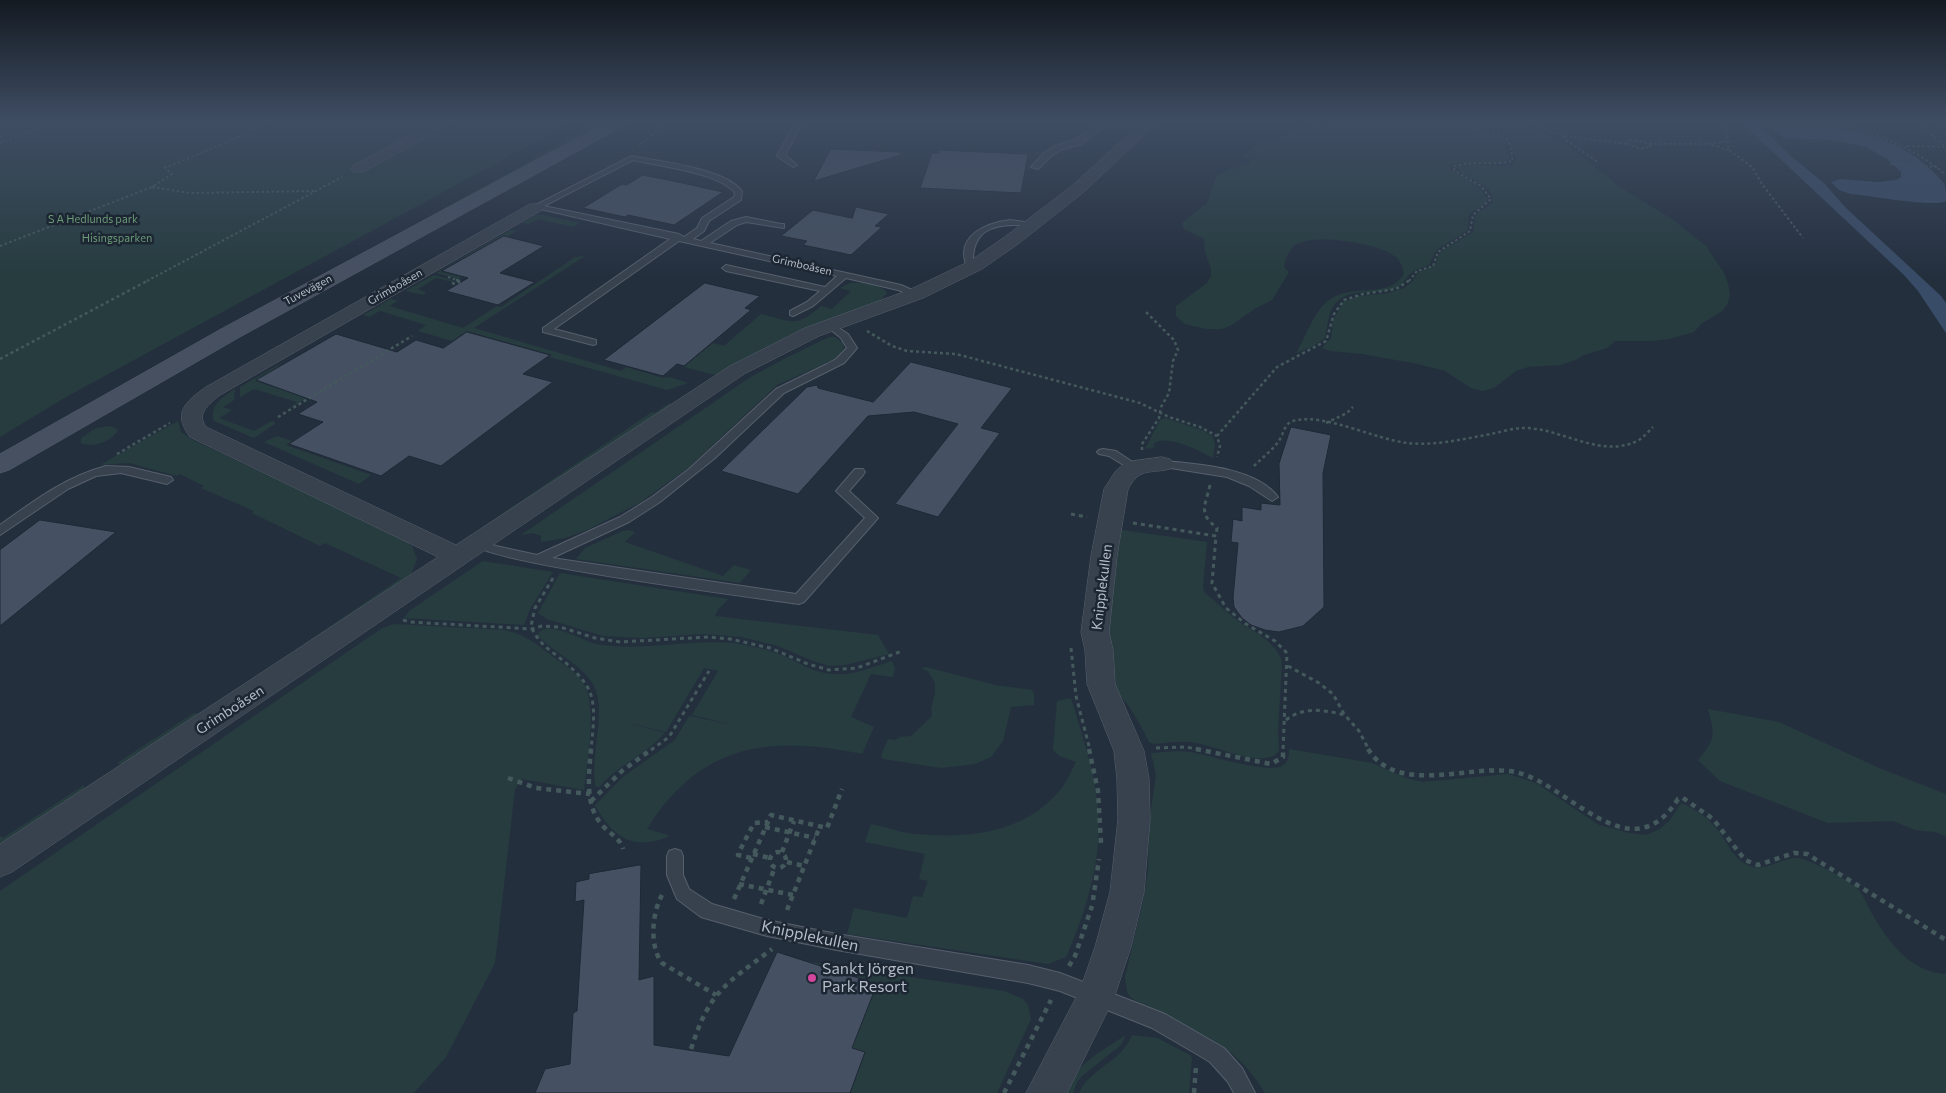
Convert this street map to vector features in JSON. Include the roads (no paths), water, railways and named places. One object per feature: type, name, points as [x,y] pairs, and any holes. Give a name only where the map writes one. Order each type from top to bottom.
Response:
[{"type":"main road","name":"Tuvevägen","points":[[0,446],[99,389],[496,173]]},
{"type":"main road","name":"Tuvevägen","points":[[0,465],[243,325],[525,173]]},
{"type":"street","name":"Grimboåsen","points":[[0,862],[460,557],[737,370],[764,355],[916,294],[976,265],[1032,225],[1097,173]]},
{"type":"street","name":"Grimboåsen","points":[[460,557],[198,432],[192,426],[192,414],[200,400],[213,391],[536,206]]},
{"type":"street","name":"Knipplekullen","points":[[1046,1093],[1096,998],[1113,947],[1127,892],[1134,819],[1133,779],[1129,751],[1101,684],[1099,650],[1095,632],[1104,556],[1095,517],[1123,477],[1148,465]]},
{"type":"lane","points":[[536,206],[602,173]]},
{"type":"lane","points":[[593,342],[546,330],[683,238],[701,228],[705,220],[738,198],[739,193],[733,185],[716,176],[702,173]]},
{"type":"lane","name":"Grimboåsen","points":[[536,206],[901,288],[916,294]]},
{"type":"lane","points":[[704,243],[734,223],[746,219],[781,226]]},
{"type":"lane","points":[[726,268],[827,290]]},
{"type":"lane","points":[[793,313],[806,307],[844,275]]},
{"type":"lane","points":[[539,559],[636,513],[687,476],[780,391],[790,384],[843,360],[852,348],[834,328]]},
{"type":"lane","points":[[1103,452],[1148,465],[1214,471],[1253,483],[1272,497]]},
{"type":"lane","points":[[0,531],[53,494],[82,478],[106,470],[120,470],[167,480]]},
{"type":"lane","points":[[479,544],[493,550],[561,564],[799,599],[872,518],[842,491],[859,472]]},
{"type":"lane","name":"Knipplekullen","points":[[675,856],[675,876],[683,894],[707,911],[787,932],[856,946],[1028,974],[1060,982],[1096,998]]},
{"type":"lane","points":[[1096,998],[1158,1022],[1217,1055],[1235,1075],[1245,1093]]},
{"type":"water","points":[[1795,173],[1812,173],[1824,183],[1845,207],[1941,296],[1946,303],[1946,333],[1918,291],[1904,275]]},
{"type":"water","points":[[1901,173],[1935,173],[1945,185],[1946,201],[1929,203],[1851,194],[1839,190],[1831,182],[1840,179],[1879,182],[1896,180],[1901,177]]},
{"type":"place","name":"Sankt Jörgen Park Resort","points":[[812,978]]},
{"type":"park label","name":"S A Hedlunds park","points":[[93,219]]},
{"type":"park label","name":"Hisingsparken","points":[[117,238]]}]
